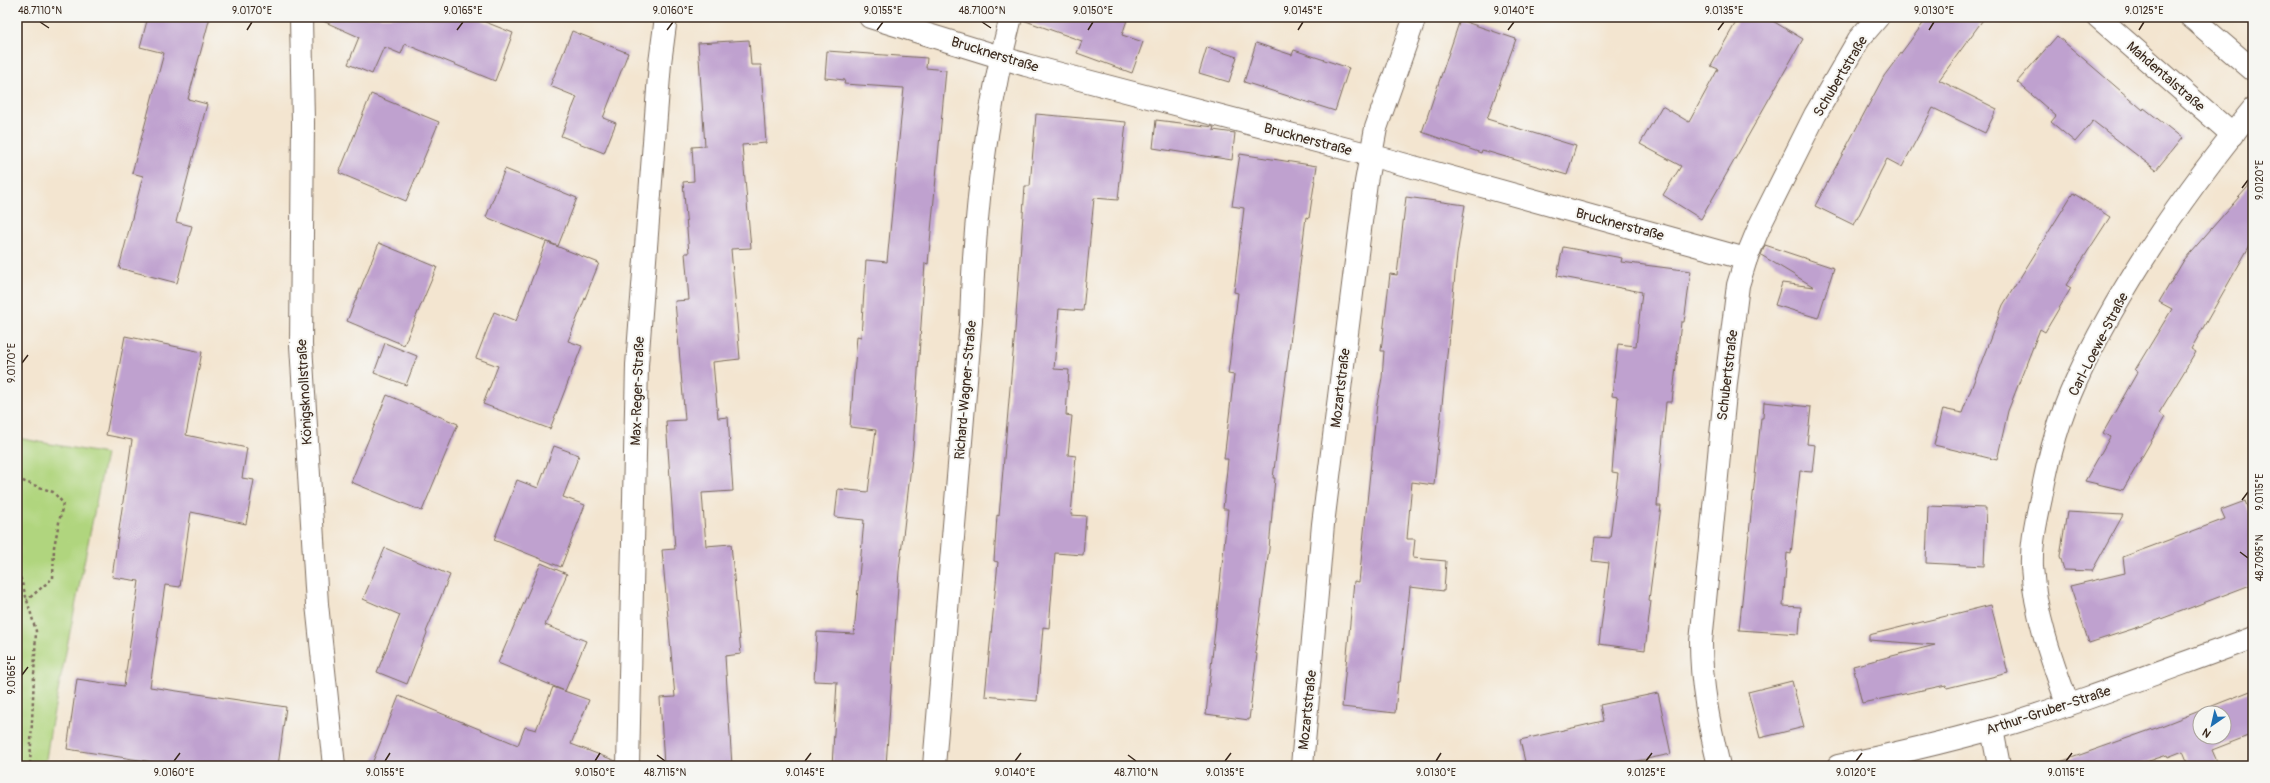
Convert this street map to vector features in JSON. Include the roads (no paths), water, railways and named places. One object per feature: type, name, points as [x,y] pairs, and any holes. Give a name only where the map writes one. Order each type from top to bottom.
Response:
[{"type":"street","name":"Königsknollstraße","points":[[300,17],[303,123],[301,345],[317,604],[334,766]]},
{"type":"street","name":"Max-Reger-Straße","points":[[628,766],[637,365],[660,64],[666,17]]},
{"type":"street","name":"Brucknerstraße","points":[[870,17],[970,46],[1000,57],[1370,155],[1746,259]]},
{"type":"street","name":"Richard-Wagner-Straße","points":[[934,766],[971,321],[973,263],[992,92],[1011,17]]},
{"type":"street","name":"Mozartstraße","points":[[1302,766],[1323,524],[1370,155],[1376,128],[1415,17]]},
{"type":"street","name":"Schubertstraße","points":[[1719,766],[1705,703],[1701,673],[1701,642],[1726,383],[1738,286],[1746,259],[1760,225],[1815,115],[1859,39],[1878,17]]},
{"type":"street","name":"Mahdentalstraße","points":[[2098,17],[2233,135]]},
{"type":"street","points":[[2191,17],[2253,70]]},
{"type":"street","name":"Carl-Loewe-Straße","points":[[2068,705],[2045,638],[2034,590],[2032,566],[2037,520],[2059,424],[2075,382],[2140,264],[2179,205],[2253,109]]},
{"type":"street","name":"Arthur-Gruber-Straße","points":[[1838,766],[1915,749],[1992,729],[2068,705],[2253,638]]},
{"type":"street","points":[[1992,729],[1999,766]]}]
